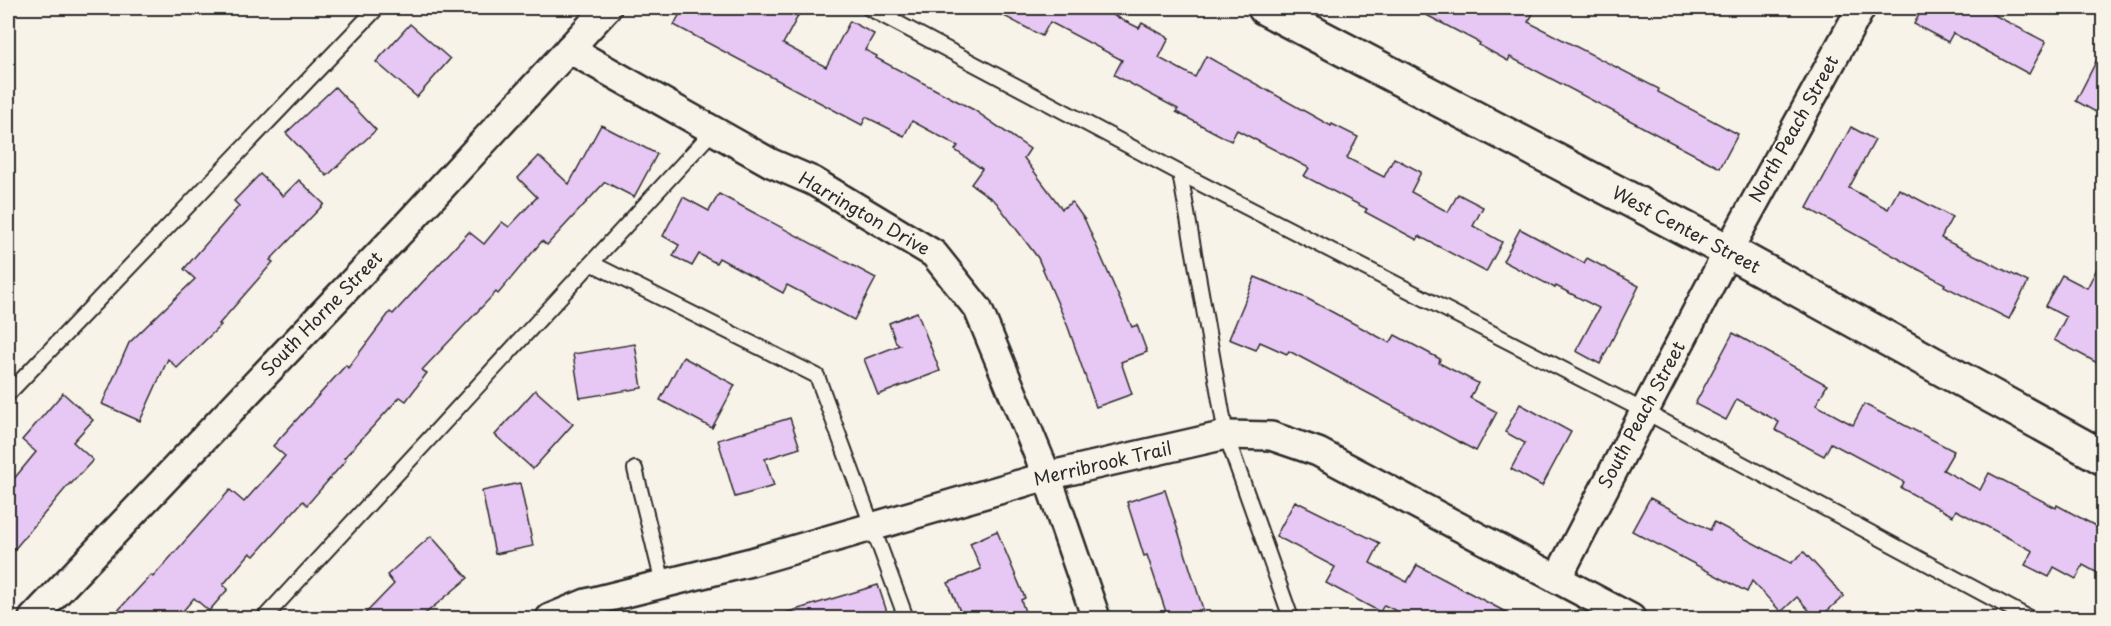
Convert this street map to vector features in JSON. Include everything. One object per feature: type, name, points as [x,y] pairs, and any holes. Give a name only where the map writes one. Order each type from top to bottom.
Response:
[{"type":"street","name":"South Horne Street","points":[[33,618],[403,229],[607,8]]},
{"type":"street","name":"West Center Street","points":[[1265,8],[1728,251],[2103,458]]},
{"type":"street","name":"North Peach Street","points":[[1728,251],[1861,8]]},
{"type":"street","name":"Harrington Drive","points":[[569,49],[771,164],[813,181],[934,254],[978,309],[1047,476],[1096,618]]},
{"type":"street","name":"South Peach Street","points":[[1557,579],[1728,251]]},
{"type":"street","name":"Merribrook Trail","points":[[550,618],[586,603],[751,562],[1047,476],[1226,435],[1271,436],[1318,452],[1631,618]]},
{"type":"lane","points":[[8,394],[377,8]]},
{"type":"lane","points":[[869,8],[1180,173],[1644,411],[2029,618]]},
{"type":"lane","points":[[264,618],[713,130]]},
{"type":"lane","points":[[1180,173],[1226,435],[1291,618]]},
{"type":"lane","points":[[592,264],[817,376],[906,618]]},
{"type":"lane","points":[[635,469],[663,583]]},
{"type":"building","points":[[683,8],[782,8],[798,16],[783,44],[826,67],[850,21],[874,34],[865,50],[877,56],[876,58],[974,110],[1030,149],[1024,158],[1062,209],[1072,202],[1085,220],[1132,327],[1137,325],[1147,352],[1121,362],[1132,394],[1096,407],[1068,327],[1038,258],[996,202],[971,184],[982,169],[955,150],[958,146],[912,121],[904,136],[866,117],[862,125],[674,25]]},
{"type":"building","points":[[989,8],[1099,8],[1139,28],[1142,23],[1169,38],[1159,58],[1195,77],[1206,56],[1331,126],[1332,124],[1358,137],[1347,158],[1384,177],[1394,158],[1421,172],[1411,192],[1448,212],[1458,194],[1483,207],[1473,226],[1502,242],[1486,272],[1419,236],[1417,240],[1365,212],[1367,209],[1304,176],[1309,168],[1237,130],[1231,141],[1176,112],[1178,109],[1114,75],[1122,60],[1050,22],[1042,36]]},
{"type":"building","points":[[1413,8],[1520,8],[1533,14],[1528,22],[1659,89],[1658,92],[1738,134],[1720,168],[1510,57],[1508,61],[1479,45],[1480,43]]},
{"type":"building","points":[[1923,8],[1981,8],[2046,42],[2029,74],[1953,33],[1948,42],[1914,24]]},
{"type":"building","points":[[410,24],[450,59],[417,97],[376,62]]},
{"type":"building","points":[[2103,48],[2103,116],[2076,101]]},
{"type":"building","points":[[335,87],[376,130],[327,176],[286,133]]},
{"type":"building","points":[[601,125],[657,154],[634,197],[605,182],[547,245],[542,241],[498,294],[496,292],[422,370],[427,373],[406,401],[400,397],[344,458],[346,460],[307,505],[303,501],[254,556],[250,553],[223,585],[228,589],[209,611],[194,598],[177,618],[111,618],[151,575],[153,577],[230,490],[244,502],[285,456],[273,446],[346,365],[348,368],[390,312],[393,314],[469,232],[484,244],[502,222],[509,227],[537,197],[518,178],[539,156],[569,184]]},
{"type":"building","points":[[1851,127],[1875,140],[1849,188],[1888,209],[1899,189],[1952,217],[1941,238],[2028,282],[2009,319],[1944,286],[1945,284],[1807,208]]},
{"type":"building","points":[[260,174],[283,196],[299,180],[324,204],[270,260],[273,262],[219,324],[221,325],[177,368],[168,359],[140,421],[102,404],[129,343],[195,279],[184,269],[239,206],[234,201]]},
{"type":"building","points":[[719,194],[876,278],[854,320],[787,285],[783,293],[719,258],[716,263],[699,254],[692,266],[673,256],[679,245],[663,236],[683,197],[709,211]]},
{"type":"building","points":[[1520,229],[1584,263],[1587,258],[1639,286],[1600,364],[1576,351],[1599,308],[1503,261]]},
{"type":"building","points":[[2103,257],[2103,366],[2054,340],[2066,317],[2045,306],[2062,275],[2087,288]]},
{"type":"building","points":[[1255,277],[1306,298],[1390,343],[1395,335],[1440,359],[1439,363],[1478,383],[1470,398],[1497,412],[1476,451],[1289,351],[1287,354],[1260,342],[1256,350],[1229,339]]},
{"type":"building","points":[[917,312],[940,371],[878,395],[864,359],[900,345],[896,343],[889,323]]},
{"type":"building","points":[[1733,333],[1827,385],[1816,405],[1853,425],[1864,404],[1954,451],[1943,470],[1980,490],[1989,473],[2103,530],[2103,576],[2083,565],[2076,579],[2054,567],[2049,577],[2025,565],[2033,551],[1956,510],[1953,516],[1901,488],[1904,482],[1831,443],[1824,456],[1775,430],[1779,422],[1737,399],[1726,420],[1695,404]]},
{"type":"building","points":[[635,344],[642,388],[580,398],[573,354]]},
{"type":"building","points":[[683,357],[735,385],[712,428],[660,400]]},
{"type":"building","points":[[535,390],[573,424],[533,469],[495,435]]},
{"type":"building","points":[[63,393],[93,420],[73,442],[93,460],[70,483],[8,557],[8,486],[36,452],[22,440]]},
{"type":"building","points":[[1520,404],[1571,432],[1542,486],[1511,469],[1525,443],[1505,432]]},
{"type":"building","points":[[790,418],[800,448],[765,459],[774,486],[735,497],[718,440]]},
{"type":"building","points":[[520,483],[533,546],[495,554],[482,491]]},
{"type":"building","points":[[1165,490],[1203,609],[1174,618],[1168,618],[1147,555],[1144,556],[1127,502]]},
{"type":"building","points":[[1650,498],[1710,530],[1714,522],[1791,563],[1804,552],[1844,596],[1819,618],[1816,618],[1797,597],[1781,612],[1752,581],[1747,592],[1632,531]]},
{"type":"building","points":[[1295,501],[1380,543],[1370,563],[1407,582],[1417,565],[1517,618],[1411,618],[1384,605],[1380,612],[1326,583],[1335,567],[1276,536]]},
{"type":"building","points":[[997,531],[1025,598],[1021,600],[1027,618],[963,618],[948,583],[981,569],[970,543]]},
{"type":"building","points":[[431,536],[468,578],[420,618],[361,618],[394,584],[387,575]]},
{"type":"building","points":[[878,585],[889,618],[786,618],[785,613]]}]
